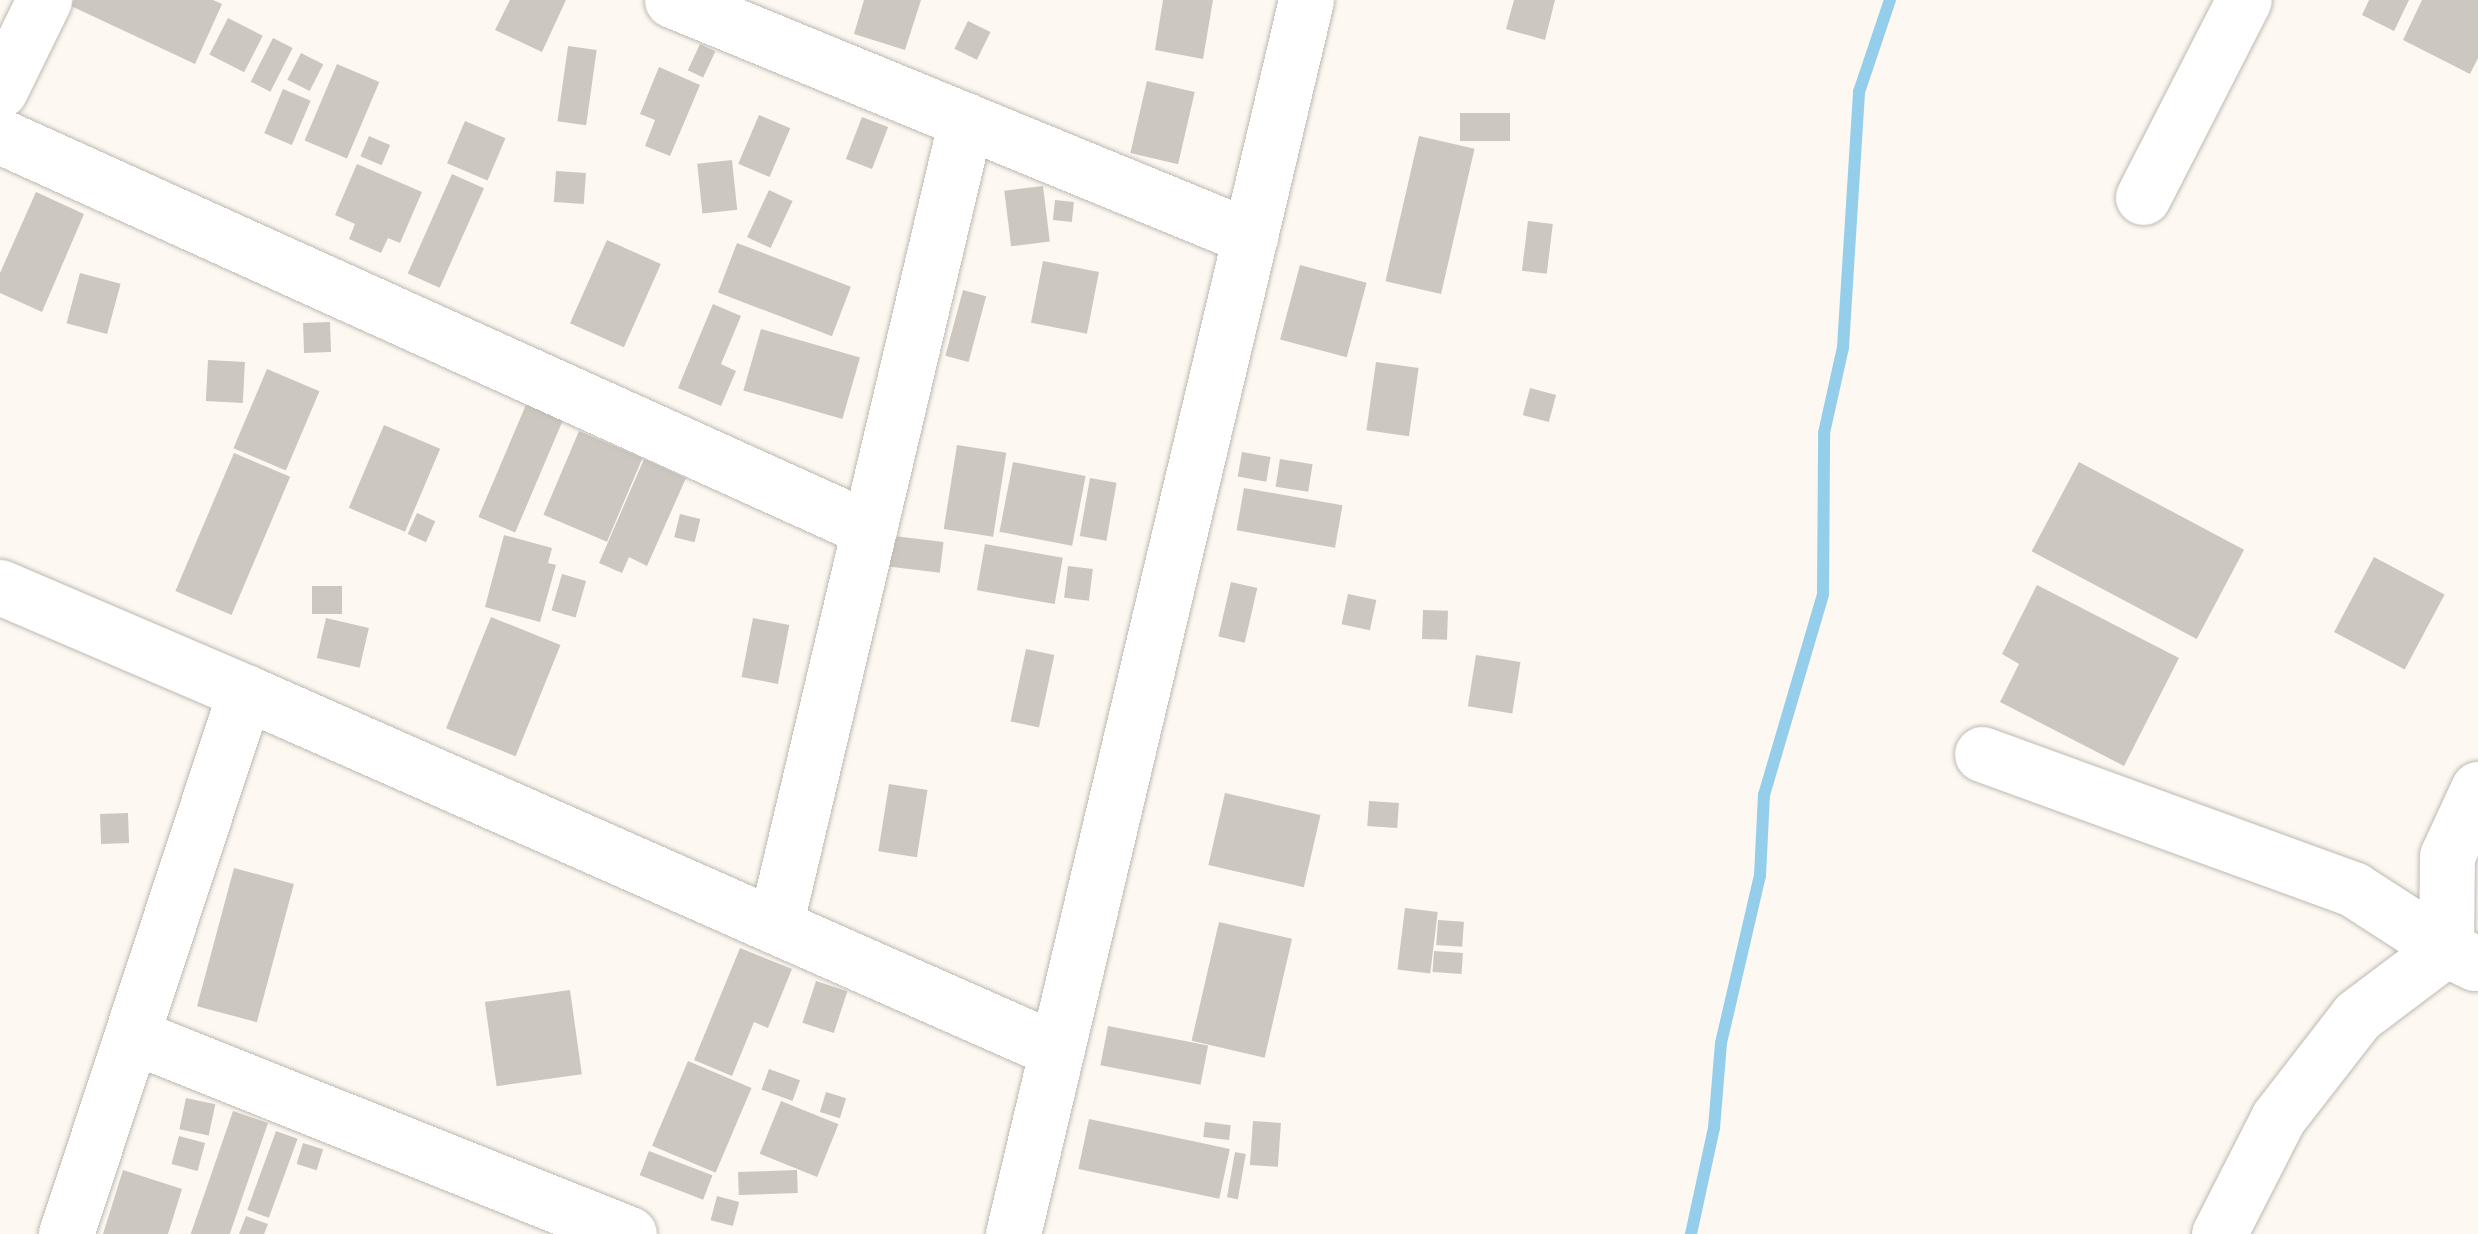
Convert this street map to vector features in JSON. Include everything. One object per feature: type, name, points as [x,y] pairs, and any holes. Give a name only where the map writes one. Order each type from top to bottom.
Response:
[{"type":"street","points":[[0,90],[44,0]]},
{"type":"street","points":[[672,0],[1250,237]]},
{"type":"street","points":[[1013,1234],[1306,0]]},
{"type":"street","points":[[2143,197],[2244,0]]},
{"type":"street","points":[[775,926],[966,120]]},
{"type":"street","points":[[0,136],[869,529]]},
{"type":"street","points":[[0,587],[1056,1050]]},
{"type":"street","points":[[66,1234],[245,692]]},
{"type":"street","points":[[1982,754],[2353,889],[2462,957]]},
{"type":"street","points":[[2462,957],[2447,856],[2478,789]]},
{"type":"street","points":[[2219,1234],[2278,1118],[2357,1016],[2462,957]]},
{"type":"street","points":[[132,1036],[628,1234]]},
{"type":"building","points":[[74,0],[213,0],[222,4],[195,64],[71,6]]},
{"type":"building","points":[[510,0],[566,0],[542,52],[495,30]]},
{"type":"building","points":[[864,0],[921,0],[905,50],[854,34]]},
{"type":"building","points":[[1163,0],[1213,0],[1203,59],[1155,50]]},
{"type":"building","points":[[1514,0],[1555,0],[1545,40],[1506,29]]},
{"type":"building","points":[[2369,0],[2409,0],[2394,31],[2362,15]]},
{"type":"building","points":[[2422,0],[2478,0],[2478,58],[2470,74],[2403,40]]},
{"type":"building","points":[[228,18],[263,36],[244,72],[209,55]]},
{"type":"building","points":[[968,21],[990,32],[977,60],[954,49]]},
{"type":"building","points":[[273,38],[293,48],[270,92],[251,82]]},
{"type":"building","points":[[700,44],[715,51],[703,77],[688,70]]},
{"type":"building","points":[[568,46],[597,50],[586,125],[557,121]]},
{"type":"building","points":[[301,53],[323,64],[310,91],[287,80]]},
{"type":"building","points":[[337,64],[379,82],[347,158],[305,140]]},
{"type":"building","points":[[659,67],[700,85],[670,156],[645,146],[655,120],[640,114]]},
{"type":"building","points":[[1147,81],[1195,92],[1178,164],[1130,153]]},
{"type":"building","points":[[283,89],[311,101],[292,145],[264,133]]},
{"type":"building","points":[[1460,113],[1510,113],[1510,141],[1460,141]]},
{"type":"building","points":[[759,115],[790,128],[770,177],[738,164]]},
{"type":"building","points":[[862,117],[888,127],[872,169],[846,159]]},
{"type":"building","points":[[465,121],[506,138],[488,181],[447,163]]},
{"type":"building","points":[[369,136],[390,145],[382,165],[360,156]]},
{"type":"building","points":[[1419,136],[1475,149],[1441,294],[1385,281]]},
{"type":"building","points":[[732,160],[737,210],[702,213],[697,164]]},
{"type":"building","points":[[357,164],[422,192],[400,243],[388,238],[381,253],[349,239],[355,224],[335,215]]},
{"type":"building","points":[[556,171],[586,173],[584,204],[554,202]]},
{"type":"building","points":[[452,174],[484,188],[440,288],[408,274]]},
{"type":"building","points":[[1043,186],[1050,242],[1011,246],[1004,191]]},
{"type":"building","points":[[769,190],[793,201],[771,248],[747,237]]},
{"type":"building","points":[[36,192],[84,214],[42,312],[0,293],[0,273]]},
{"type":"building","points":[[1055,200],[1074,202],[1072,222],[1053,220]]},
{"type":"building","points":[[1528,221],[1553,224],[1547,274],[1522,271]]},
{"type":"building","points":[[607,240],[661,264],[624,347],[570,323]]},
{"type":"building","points":[[737,243],[851,287],[832,336],[718,292]]},
{"type":"building","points":[[1043,261],[1099,272],[1087,334],[1031,323]]},
{"type":"building","points":[[1300,265],[1367,283],[1347,357],[1280,339]]},
{"type":"building","points":[[80,273],[121,284],[107,334],[67,323]]},
{"type":"building","points":[[963,290],[986,296],[969,362],[945,356]]},
{"type":"building","points":[[713,304],[741,316],[721,364],[736,371],[721,406],[678,388]]},
{"type":"building","points":[[330,322],[331,352],[304,353],[303,323]]},
{"type":"building","points":[[761,329],[860,357],[842,419],[743,391]]},
{"type":"building","points":[[208,360],[245,362],[243,403],[206,401]]},
{"type":"building","points":[[1376,362],[1419,368],[1409,436],[1366,430]]},
{"type":"building","points":[[267,369],[319,391],[286,470],[233,448]]},
{"type":"building","points":[[1530,388],[1556,395],[1549,422],[1523,415]]},
{"type":"building","points":[[528,400],[565,416],[515,533],[478,517]]},
{"type":"building","points":[[384,425],[440,449],[405,532],[349,508]]},
{"type":"building","points":[[579,431],[643,458],[607,542],[543,515]]},
{"type":"building","points":[[957,445],[1006,453],[993,537],[944,529]]},
{"type":"building","points":[[1242,452],[1271,457],[1266,482],[1238,477]]},
{"type":"building","points":[[234,453],[290,477],[232,615],[175,591]]},
{"type":"building","points":[[644,459],[686,478],[647,566],[629,557],[622,573],[599,563]]},
{"type":"building","points":[[1280,459],[1313,464],[1308,492],[1276,487]]},
{"type":"building","points":[[1013,462],[1086,476],[1072,546],[999,532]]},
{"type":"building","points":[[2079,462],[2244,550],[2197,639],[2032,551]]},
{"type":"building","points":[[1090,478],[1117,483],[1106,541],[1080,536]]},
{"type":"building","points":[[1244,488],[1342,505],[1335,548],[1237,530]]},
{"type":"building","points":[[417,513],[435,521],[426,542],[408,534]]},
{"type":"building","points":[[680,514],[700,519],[695,542],[674,537]]},
{"type":"building","points":[[504,535],[552,548],[548,563],[556,565],[540,622],[485,607]]},
{"type":"building","points":[[886,535],[944,542],[940,573],[882,566]]},
{"type":"building","points":[[985,544],[1063,558],[1055,604],[977,590]]},
{"type":"building","points":[[2374,557],[2445,595],[2405,670],[2334,632]]},
{"type":"building","points":[[1068,566],[1093,569],[1089,601],[1064,598]]},
{"type":"building","points":[[562,574],[586,581],[576,617],[552,611]]},
{"type":"building","points":[[1231,582],[1257,588],[1245,643],[1218,637]]},
{"type":"building","points":[[2037,585],[2179,658],[2124,766],[2000,702],[2019,664],[2002,654]]},
{"type":"building","points":[[312,586],[342,586],[342,614],[312,614]]},
{"type":"building","points":[[1348,594],[1376,600],[1370,630],[1342,624]]},
{"type":"building","points":[[1423,610],[1448,611],[1447,640],[1422,639]]},
{"type":"building","points":[[491,617],[561,645],[516,756],[446,728]]},
{"type":"building","points":[[326,618],[369,628],[360,668],[317,658]]},
{"type":"building","points":[[753,618],[789,625],[778,684],[742,677]]},
{"type":"building","points":[[1026,649],[1054,655],[1039,727],[1011,721]]},
{"type":"building","points":[[1476,655],[1520,662],[1512,713],[1468,706]]},
{"type":"building","points":[[889,784],[928,790],[917,857],[878,851]]},
{"type":"building","points":[[1225,793],[1320,815],[1304,887],[1208,865]]},
{"type":"building","points":[[1369,801],[1399,803],[1397,828],[1367,826]]},
{"type":"building","points":[[128,813],[129,843],[101,844],[100,814]]},
{"type":"building","points":[[234,868],[294,884],[257,1022],[197,1006]]},
{"type":"building","points":[[1405,908],[1438,912],[1430,974],[1397,970]]},
{"type":"building","points":[[1438,920],[1464,922],[1462,947],[1436,945]]},
{"type":"building","points":[[1219,922],[1292,939],[1265,1058],[1192,1041]]},
{"type":"building","points":[[740,948],[792,969],[768,1028],[754,1022],[732,1076],[694,1060]]},
{"type":"building","points":[[1434,951],[1463,953],[1461,974],[1433,972]]},
{"type":"building","points":[[816,981],[847,991],[834,1033],[802,1023]]},
{"type":"building","points":[[570,990],[582,1074],[497,1086],[485,1002]]},
{"type":"building","points":[[1108,1026],[1208,1045],[1200,1085],[1100,1065]]},
{"type":"building","points":[[688,1061],[752,1088],[716,1173],[652,1146]]},
{"type":"building","points":[[769,1069],[800,1080],[792,1101],[761,1090]]},
{"type":"building","points":[[826,1092],[846,1098],[840,1118],[820,1112]]},
{"type":"building","points":[[186,1098],[215,1104],[209,1136],[179,1129]]},
{"type":"building","points":[[781,1101],[838,1124],[817,1177],[760,1154]]},
{"type":"building","points":[[233,1111],[268,1123],[230,1234],[191,1234]]},
{"type":"building","points":[[1089,1119],[1230,1149],[1219,1199],[1078,1169]]},
{"type":"building","points":[[1253,1121],[1281,1123],[1278,1167],[1250,1165]]},
{"type":"building","points":[[1205,1122],[1231,1125],[1229,1140],[1203,1137]]},
{"type":"building","points":[[276,1131],[298,1139],[269,1218],[247,1210]]},
{"type":"building","points":[[179,1136],[205,1143],[198,1171],[171,1164]]},
{"type":"building","points":[[303,1143],[323,1149],[317,1170],[297,1164]]},
{"type":"building","points":[[649,1151],[712,1175],[703,1200],[640,1175]]},
{"type":"building","points":[[1235,1152],[1246,1154],[1238,1199],[1227,1197]]},
{"type":"building","points":[[123,1170],[182,1189],[168,1234],[103,1234]]},
{"type":"building","points":[[797,1170],[798,1193],[739,1195],[738,1172]]},
{"type":"building","points":[[717,1196],[739,1202],[733,1226],[711,1220]]},
{"type":"building","points":[[246,1216],[268,1224],[264,1234],[239,1234]]},
{"type":"waterway","points":[[1691,1234],[1714,1128],[1721,1043],[1760,876],[1764,795],[1823,594],[1824,433],[1843,347],[1859,92],[1890,0]]}]
